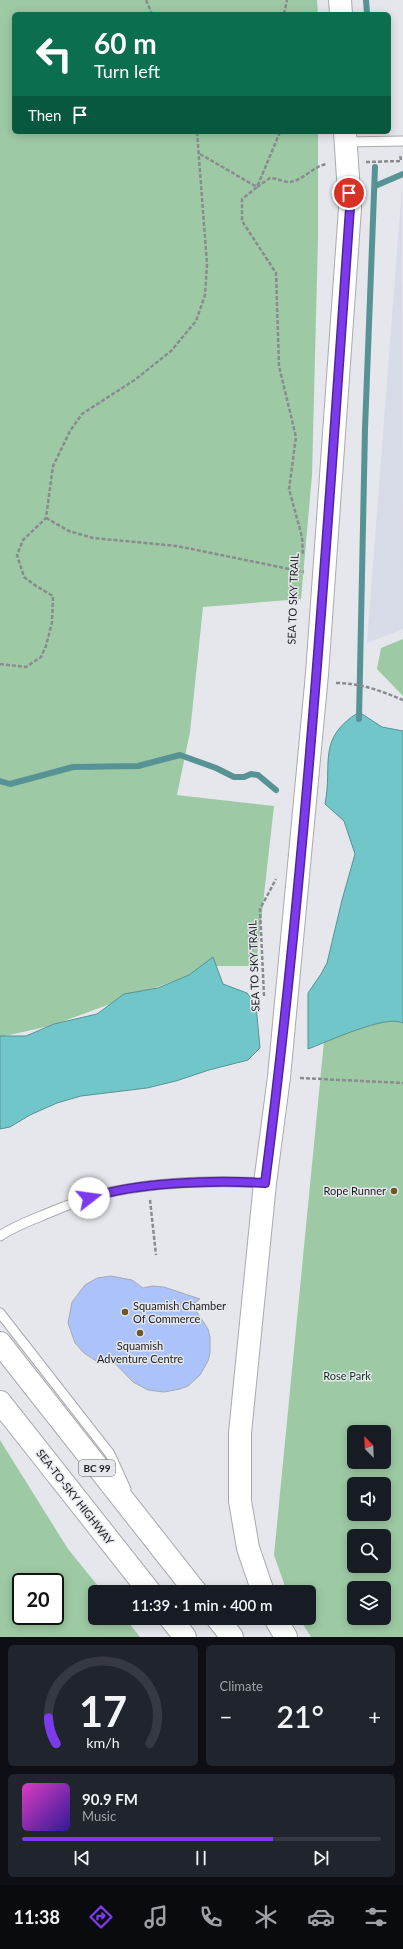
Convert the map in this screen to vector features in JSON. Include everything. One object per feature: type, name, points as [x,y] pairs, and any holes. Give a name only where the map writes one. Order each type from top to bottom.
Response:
[{"type":"main road","points":[[340,0],[341,12]]},
{"type":"main road","points":[[261,1585],[248,1548],[240,1501],[240,1433],[265,1183],[280,1069],[316,682],[350,208],[345,137]]},
{"type":"main road","name":"BC 99","points":[[0,1343],[143,1527],[190,1585]]},
{"type":"main road","name":"SEA-TO-SKY HIGHWAY","points":[[0,1402],[144,1585]]},
{"type":"main road","points":[[176,1625],[185,1637]]},
{"type":"main road","points":[[223,1625],[232,1637]]},
{"type":"main road","points":[[279,1625],[286,1637]]},
{"type":"lane","points":[[345,137],[401,141]]},
{"type":"lane","points":[[0,1236],[11,1229],[66,1205],[100,1194],[149,1186],[240,1181],[265,1183]]},
{"type":"lane","points":[[0,1313],[110,1454],[143,1527]]},
{"type":"path","points":[[146,0],[151,12]]},
{"type":"path","points":[[284,12],[287,0]]},
{"type":"path","points":[[0,664],[26,667],[41,657],[46,646],[52,622],[54,596],[24,577],[17,554],[24,540],[46,518],[53,466],[58,452],[70,431],[82,414],[136,379],[171,350],[196,321],[205,295],[207,264],[197,134]]},
{"type":"path","name":"SEA TO SKY TRAIL","points":[[279,134],[257,187],[242,199],[242,221],[276,273],[279,366],[296,438],[289,489],[302,538],[303,558]]},
{"type":"path","points":[[360,162],[401,161],[401,141]]},
{"type":"path","points":[[199,153],[257,187],[270,178],[290,182],[296,180],[316,167],[329,164]]},
{"type":"path","points":[[46,518],[69,531],[93,538],[177,546],[304,572]]},
{"type":"path","name":"SEA TO SKY TRAIL","points":[[304,565],[304,580]]},
{"type":"path","points":[[316,682],[350,683],[377,689],[403,700]]},
{"type":"path","name":"SEA TO SKY TRAIL","points":[[264,1001],[260,909],[278,875]]},
{"type":"path","points":[[296,1078],[403,1083]]},
{"type":"path","points":[[149,1186],[156,1255]]},
{"type":"shaded area","points":[[402,186],[403,629],[367,643]]},
{"type":"green space","points":[[0,0],[317,0],[318,12],[12,12],[12,134],[318,134],[318,238],[312,475],[301,599],[203,607],[190,732],[177,795],[274,806],[256,966],[215,966],[50,1026],[0,1037]]},
{"type":"green space","points":[[403,639],[403,696],[377,669],[381,648]]},
{"type":"green space","name":"Rose Park","points":[[403,1016],[403,1637],[311,1637],[303,1625],[316,1625],[316,1585],[285,1585],[274,1555],[325,1031]]},
{"type":"green space","points":[[0,1440],[68,1549],[97,1585],[88,1585],[88,1625],[131,1625],[140,1637],[0,1637]]},
{"type":"water","points":[[359,712],[382,727],[403,731],[403,1023],[395,1021],[370,1025],[308,1049],[308,993],[327,963],[355,854],[344,821],[325,804],[329,753],[331,742],[337,732],[346,722]]},
{"type":"water","points":[[213,957],[223,984],[247,993],[256,1005],[260,1048],[248,1060],[147,1088],[81,1096],[57,1103],[30,1115],[10,1127],[0,1129],[0,1036],[26,1036],[54,1024],[97,1014],[124,994],[158,988],[189,975]]},
{"type":"building","name":"Squamish Adventure Centre","points":[[111,1276],[132,1280],[143,1288],[152,1286],[164,1287],[200,1299],[192,1305],[208,1329],[210,1337],[210,1353],[208,1361],[200,1375],[188,1386],[164,1392],[148,1390],[133,1382],[112,1360],[104,1363],[96,1361],[84,1353],[75,1343],[68,1323],[72,1302],[85,1285],[97,1278]]},
{"type":"waterway","points":[[366,0],[367,12]]},
{"type":"waterway","points":[[359,719],[365,429],[375,167]]},
{"type":"waterway","points":[[375,186],[403,174]]},
{"type":"waterway","points":[[0,781],[10,784],[73,767],[138,766],[180,755],[216,768],[234,777],[244,777],[251,774],[258,775],[276,790]]},
{"type":"place","name":"Rope Runner","points":[[394,1191]]},
{"type":"place","name":"Squamish Chamber Of Commerce","points":[[125,1312]]},
{"type":"place","name":"Squamish Adventure Centre","points":[[140,1333]]},
{"type":"route","points":[[89,1198],[100,1194],[149,1186],[240,1181],[265,1183],[279,1077],[317,674],[350,208],[349,193]]}]
